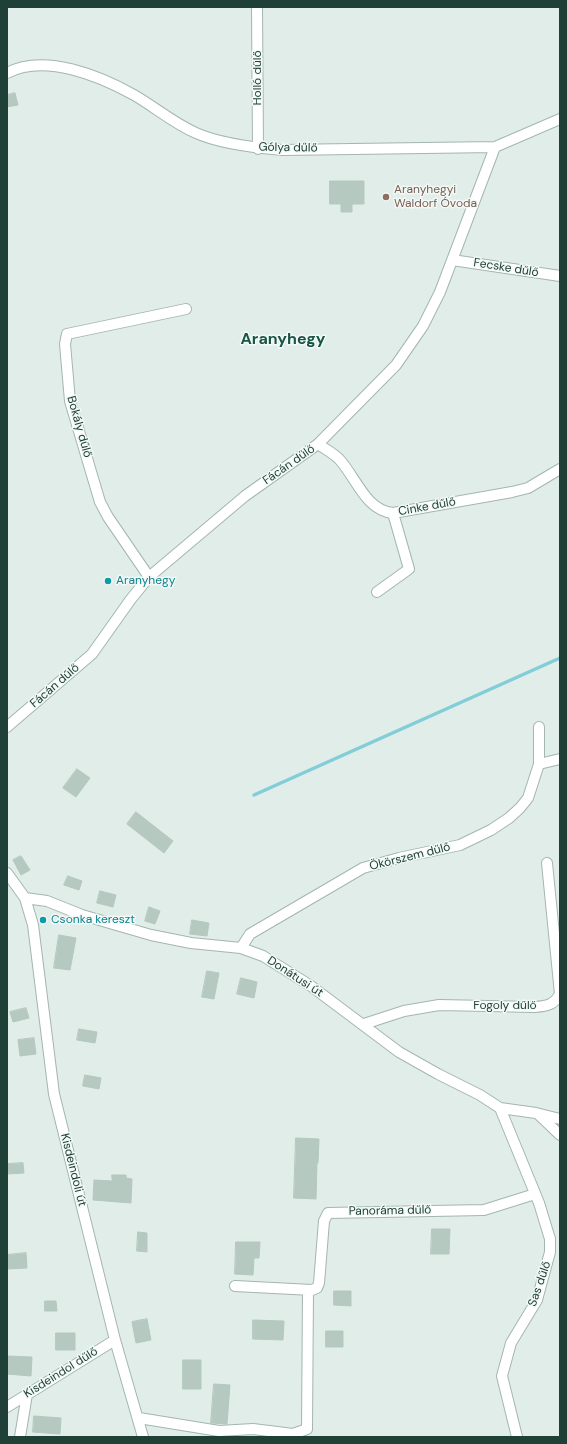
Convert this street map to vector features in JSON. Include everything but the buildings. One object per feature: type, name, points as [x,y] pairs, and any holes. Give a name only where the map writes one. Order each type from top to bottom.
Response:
[{"type":"street","name":"Holló dűlő","points":[[257,7],[258,148]]},
{"type":"street","name":"Gólya dűlő","points":[[7,73],[14,69],[46,66],[65,67],[91,74],[134,95],[173,122],[197,134],[258,148],[282,150],[495,146],[560,119]]},
{"type":"street","name":"Fácán dűlő","points":[[7,727],[92,654],[148,577],[244,496],[318,444],[375,388],[409,349],[423,326],[440,292],[495,146]]},
{"type":"street","name":"Fecske dűlő","points":[[452,260],[560,276]]},
{"type":"street","name":"Bokály dűlő","points":[[148,577],[108,517],[100,502],[70,401],[65,344],[68,334],[186,310]]},
{"type":"street","name":"Cinke dűlő","points":[[318,444],[338,459],[369,501],[383,512],[393,513],[512,492],[528,488],[560,469]]},
{"type":"street","points":[[377,592],[409,569],[393,513]]},
{"type":"street","name":"Ökörszem dűlő","points":[[241,948],[250,934],[364,868],[399,858],[460,845],[491,830],[520,808],[528,798],[539,764],[539,727]]},
{"type":"street","points":[[539,764],[560,759]]},
{"type":"street","name":"Fogoly dűlő","points":[[364,1024],[404,1011],[439,1005],[535,1007],[548,1006],[556,1001],[560,994],[548,863]]},
{"type":"street","points":[[7,873],[11,889],[25,898]]},
{"type":"street","name":"Donátusi út","points":[[25,898],[46,901],[82,915],[151,935],[191,943],[241,948],[263,956],[284,968],[364,1024],[399,1052],[480,1095],[500,1108]]},
{"type":"street","name":"Kisdeindoli út","points":[[25,898],[33,925],[54,1094],[116,1340],[139,1418],[143,1437]]},
{"type":"street","points":[[500,1108],[536,1113],[560,1119]]},
{"type":"street","name":"Sas dűlő","points":[[500,1108],[535,1194],[550,1239],[550,1252],[537,1300],[511,1343],[502,1376],[517,1437]]},
{"type":"street","points":[[536,1113],[560,1135]]},
{"type":"street","name":"Panoráma dűlő","points":[[308,1290],[317,1288],[319,1283],[324,1222],[328,1213],[484,1210],[535,1194]]},
{"type":"street","points":[[139,1418],[219,1431],[252,1429],[293,1435],[307,1429],[308,1290],[235,1286]]},
{"type":"street","name":"Kisdeindol dűlő","points":[[7,1407],[116,1340]]},
{"type":"street","points":[[20,1437],[27,1394]]},
{"type":"waterway","points":[[254,795],[560,658]]},
{"type":"place","name":"Aranyhegyi Waldorf Óvoda","points":[[386,197]]},
{"type":"place","name":"Aranyhegy","points":[[108,581]]},
{"type":"place","name":"Csonka kereszt","points":[[43,920]]},
{"type":"district","name":"Aranyhegy","points":[[283,340]]}]
